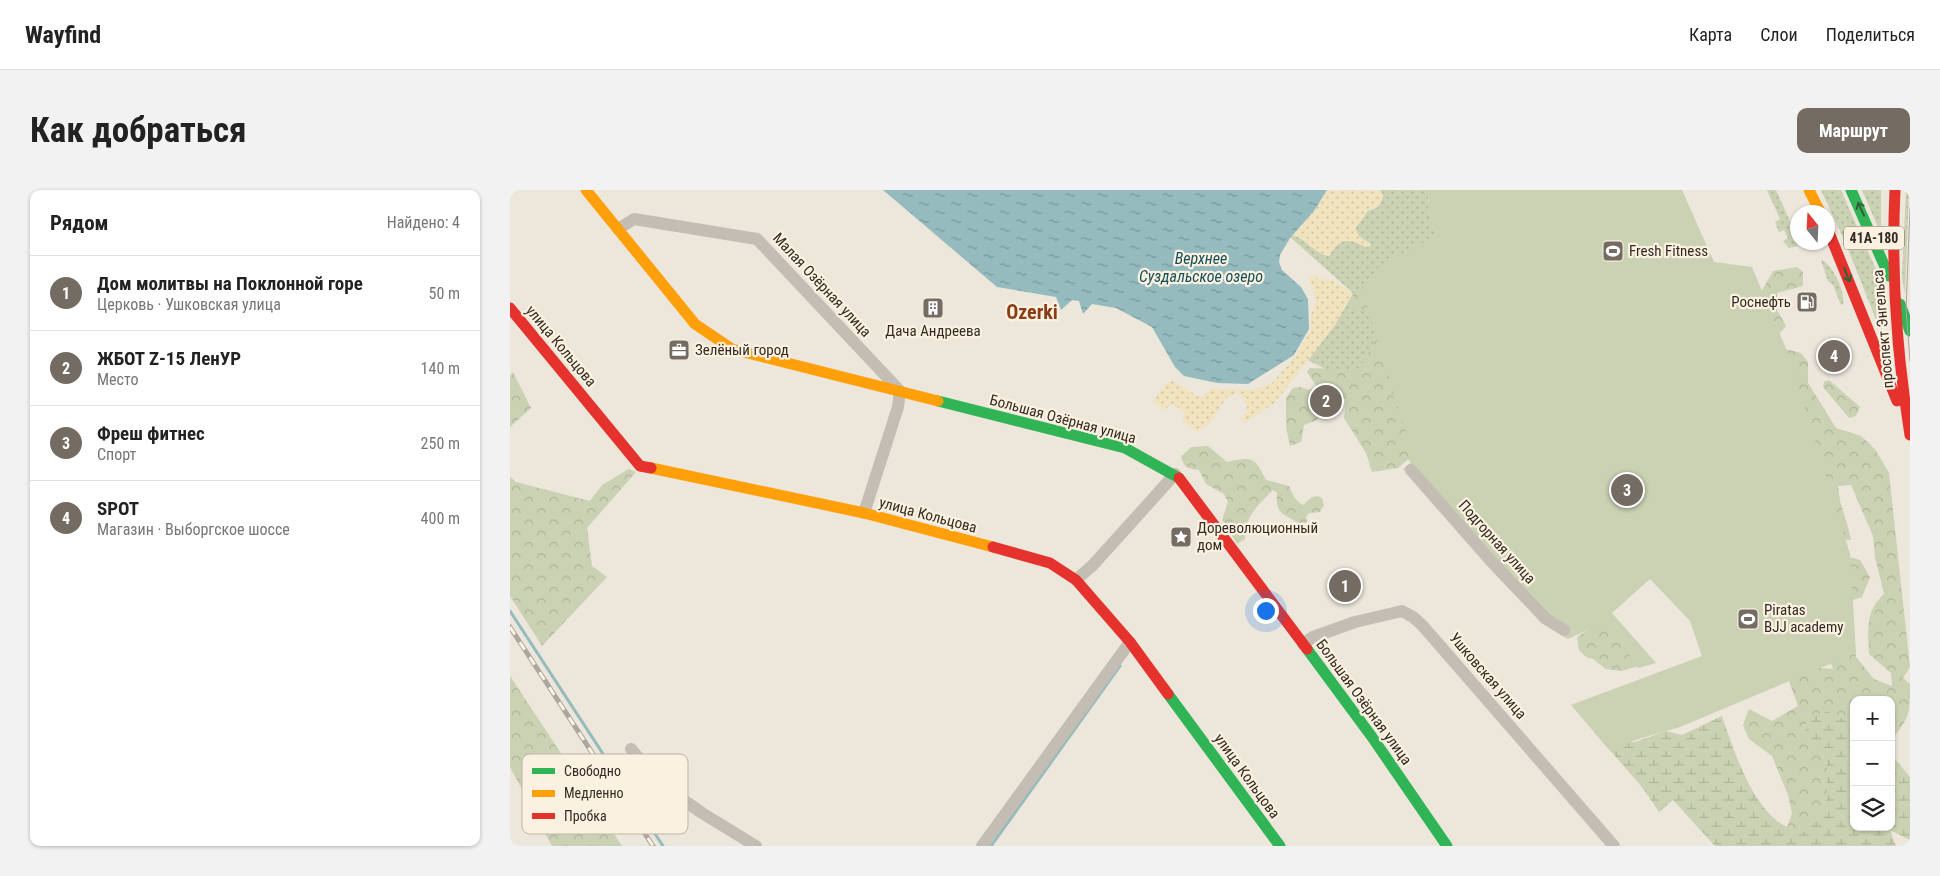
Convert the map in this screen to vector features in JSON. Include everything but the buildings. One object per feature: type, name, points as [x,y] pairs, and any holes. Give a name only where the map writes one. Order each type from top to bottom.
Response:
[{"type":"street","name":"Большая Озёрная улица","points":[[586,190],[695,324],[732,349],[1126,448],[1181,478],[1372,737],[1447,846]]},
{"type":"street","points":[[1809,190],[1816,205]]},
{"type":"street","name":"41А-180","points":[[1851,190],[1894,286],[1910,331]]},
{"type":"street","name":"проспект Энгельса","points":[[1895,190],[1892,257],[1898,358],[1910,435]]},
{"type":"street","name":"Малая Озёрная улица","points":[[618,229],[634,219],[757,239],[900,391]]},
{"type":"street","name":"41А-180","points":[[1835,247],[1910,435]]},
{"type":"street","name":"улица Кольцова","points":[[510,308],[640,466],[864,513],[1050,563],[1076,580],[1130,642],[1280,846]]},
{"type":"street","points":[[864,513],[898,407],[900,391]]},
{"type":"street","name":"Подгорная улица","points":[[1411,470],[1533,606],[1546,619],[1564,630]]},
{"type":"street","points":[[1076,580],[1093,565],[1175,474]]},
{"type":"street","name":"Ушковская улица","points":[[1303,644],[1313,638],[1354,622],[1402,611],[1413,616],[1614,846]]},
{"type":"street","points":[[982,846],[1130,642]]},
{"type":"street","points":[[631,749],[635,754]]},
{"type":"street","points":[[688,803],[756,846]]},
{"type":"green space","points":[[1380,190],[1429,190],[1428,208],[1441,252],[1431,485],[1398,448],[1365,390],[1308,360],[1335,325],[1353,293],[1290,237],[1292,235],[1297,237],[1319,252],[1329,256],[1333,249],[1342,242],[1352,241],[1371,244],[1359,236],[1355,229],[1368,211],[1378,207],[1383,195]]},
{"type":"green space","points":[[1429,190],[1682,190],[1714,262],[1752,267],[1789,356],[1850,554],[1856,653],[1680,727],[1635,740],[1611,752],[1571,705],[1702,656],[1690,621],[1650,579],[1612,613],[1656,663],[1638,668],[1606,621],[1568,639],[1545,625],[1403,469],[1414,460],[1362,289],[1380,265],[1436,236],[1428,208]]},
{"type":"green space","points":[[1767,190],[1776,190],[1790,221],[1790,248],[1783,241],[1788,238],[1784,230],[1779,232],[1775,222],[1780,219]]},
{"type":"green space","points":[[1821,190],[1841,190],[1877,272],[1881,332],[1835,220],[1835,205],[1828,205]]},
{"type":"green space","points":[[1862,190],[1881,190],[1881,234]]},
{"type":"green space","points":[[1906,190],[1909,190],[1905,294],[1902,278]]},
{"type":"green space","points":[[1821,260],[1834,272],[1842,293],[1843,304],[1841,305],[1833,285],[1828,281]]},
{"type":"green space","points":[[1797,267],[1803,272],[1803,286],[1777,293],[1777,310],[1786,326],[1774,339],[1782,348],[1801,353],[1808,362],[1808,383],[1836,428],[1861,436],[1875,449],[1889,473],[1910,667],[1903,678],[1910,684],[1908,715],[1895,735],[1895,696],[1850,696],[1850,828],[1799,846],[1787,827],[1792,814],[1788,795],[1772,756],[1749,739],[1743,725],[1749,709],[1772,721],[1798,706],[1786,673],[1798,666],[1833,669],[1813,611],[1839,554],[1860,560],[1870,577],[1862,597],[1843,603],[1853,619],[1856,657],[1874,679],[1892,686],[1891,673],[1869,654],[1869,621],[1874,607],[1884,594],[1875,557],[1873,536],[1851,485],[1838,486],[1851,540],[1838,539],[1759,296],[1773,271]]},
{"type":"green space","points":[[1377,275],[1400,349],[1386,374],[1403,427],[1415,433],[1414,454],[1398,468],[1372,472],[1366,453],[1344,418],[1346,399],[1333,393],[1325,397],[1327,411],[1315,421],[1304,425],[1301,442],[1290,446],[1286,427],[1286,398],[1293,388],[1300,387],[1309,390],[1317,387],[1307,372],[1310,368],[1351,370],[1359,368],[1374,344],[1376,317],[1370,309],[1355,312],[1349,307],[1353,295]]},
{"type":"green space","points":[[513,372],[531,408],[510,427],[510,376]]},
{"type":"green space","points":[[1829,380],[1860,407],[1856,416],[1849,418],[1823,387],[1824,382]]},
{"type":"green space","points":[[1208,446],[1227,462],[1242,459],[1252,460],[1259,467],[1266,480],[1289,486],[1296,499],[1303,505],[1312,497],[1318,496],[1322,498],[1324,505],[1320,512],[1309,513],[1306,517],[1307,522],[1301,525],[1279,511],[1277,493],[1273,490],[1253,512],[1247,524],[1245,539],[1237,544],[1222,520],[1228,502],[1224,494],[1206,484],[1199,470],[1187,467],[1181,457],[1191,447]]},
{"type":"green space","points":[[629,469],[636,472],[587,528],[592,566],[607,577],[542,646],[510,596],[510,477],[516,482],[590,501],[602,485]]},
{"type":"green space","points":[[1605,618],[1643,665],[1621,671],[1606,669],[1593,659],[1586,657],[1579,650],[1577,637]]},
{"type":"green space","points":[[510,676],[561,754],[522,754],[522,790],[510,767]]},
{"type":"green space","points":[[1828,712],[1850,723],[1850,831],[1890,831],[1896,846],[1715,846],[1673,800],[1659,812],[1642,787],[1594,732],[1609,739],[1635,742],[1666,731],[1682,735],[1722,716],[1746,777],[1763,806],[1773,818],[1785,826],[1804,832],[1821,819],[1827,799],[1827,763],[1810,741],[1805,727],[1809,715]]},
{"type":"green space","points":[[1895,759],[1910,777],[1910,840],[1892,831],[1895,831]]},
{"type":"green space","points":[[546,834],[614,834],[622,846],[552,846]]},
{"type":"sand","points":[[1327,190],[1380,190],[1383,195],[1381,203],[1367,212],[1355,229],[1359,236],[1371,245],[1368,248],[1356,242],[1346,241],[1337,245],[1329,256],[1292,235],[1314,211]]},
{"type":"sand","points":[[1313,275],[1319,279],[1332,280],[1353,293],[1335,325],[1273,404],[1246,422],[1240,419],[1248,411],[1243,396],[1237,393],[1226,398],[1210,423],[1198,432],[1183,422],[1185,412],[1172,404],[1164,410],[1153,402],[1162,388],[1172,380],[1201,398],[1211,389],[1253,390],[1272,383],[1295,357],[1311,330],[1311,315],[1316,302],[1312,285],[1308,279]]},
{"type":"water","name":"Верхнее Суздальское озеро","points":[[883,190],[1327,190],[1314,211],[1290,238],[1280,255],[1279,262],[1282,270],[1301,287],[1308,299],[1309,329],[1294,355],[1248,384],[1217,383],[1184,376],[1175,367],[1152,327],[1116,308],[1092,304],[1083,314],[1079,301],[1072,300],[1061,310],[1056,297],[997,287]]},
{"type":"waterway","points":[[510,611],[603,754]]},
{"type":"waterway","points":[[991,846],[1120,666]]},
{"type":"waterway","points":[[655,834],[663,846]]},
{"type":"tram line","points":[[1910,209],[1906,309],[1910,361]]},
{"type":"railway","points":[[510,627],[593,754]]},
{"type":"railway","points":[[645,834],[653,846]]},
{"type":"traffic: fast","points":[[1851,190],[1889,276]]},
{"type":"traffic: fast","points":[[1900,304],[1910,331]]},
{"type":"traffic: fast","points":[[938,401],[1125,448],[1179,478]]},
{"type":"traffic: fast","points":[[1307,649],[1372,737],[1447,846]]},
{"type":"traffic: fast","points":[[1168,694],[1280,846]]},
{"type":"traffic: slow","points":[[586,190],[695,324],[732,349],[938,401]]},
{"type":"traffic: slow","points":[[1809,190],[1816,205]]},
{"type":"traffic: slow","points":[[651,468],[864,513],[993,547]]},
{"type":"traffic: jam","points":[[1895,190],[1894,283],[1901,373],[1910,435]]},
{"type":"traffic: jam","points":[[1835,247],[1897,401]]},
{"type":"traffic: jam","points":[[510,308],[640,466],[651,468]]},
{"type":"traffic: jam","points":[[1179,478],[1307,649]]},
{"type":"traffic: jam","points":[[993,547],[1050,563],[1076,580],[1130,642],[1168,694]]},
{"type":"place","name":"Fresh Fitness","points":[[1613,251]]},
{"type":"place","name":"Роснефть","points":[[1807,302]]},
{"type":"place","name":"Дача Андреева","points":[[933,308]]},
{"type":"place","name":"Зелёный город","points":[[679,350]]},
{"type":"place","name":"SPOT","points":[[1834,356]]},
{"type":"place","name":"ЖБОТ Z-15 ЛенУР","points":[[1326,401]]},
{"type":"place","name":"Фреш фитнес","points":[[1627,490]]},
{"type":"place","name":"Дореволюционный дом","points":[[1181,537]]},
{"type":"place","name":"Дом молитвы на Поклонной горе","points":[[1345,586]]},
{"type":"place","name":"Piratas BJJ academy","points":[[1748,619]]},
{"type":"district","name":"Ozerki","points":[[1032,312]]}]
